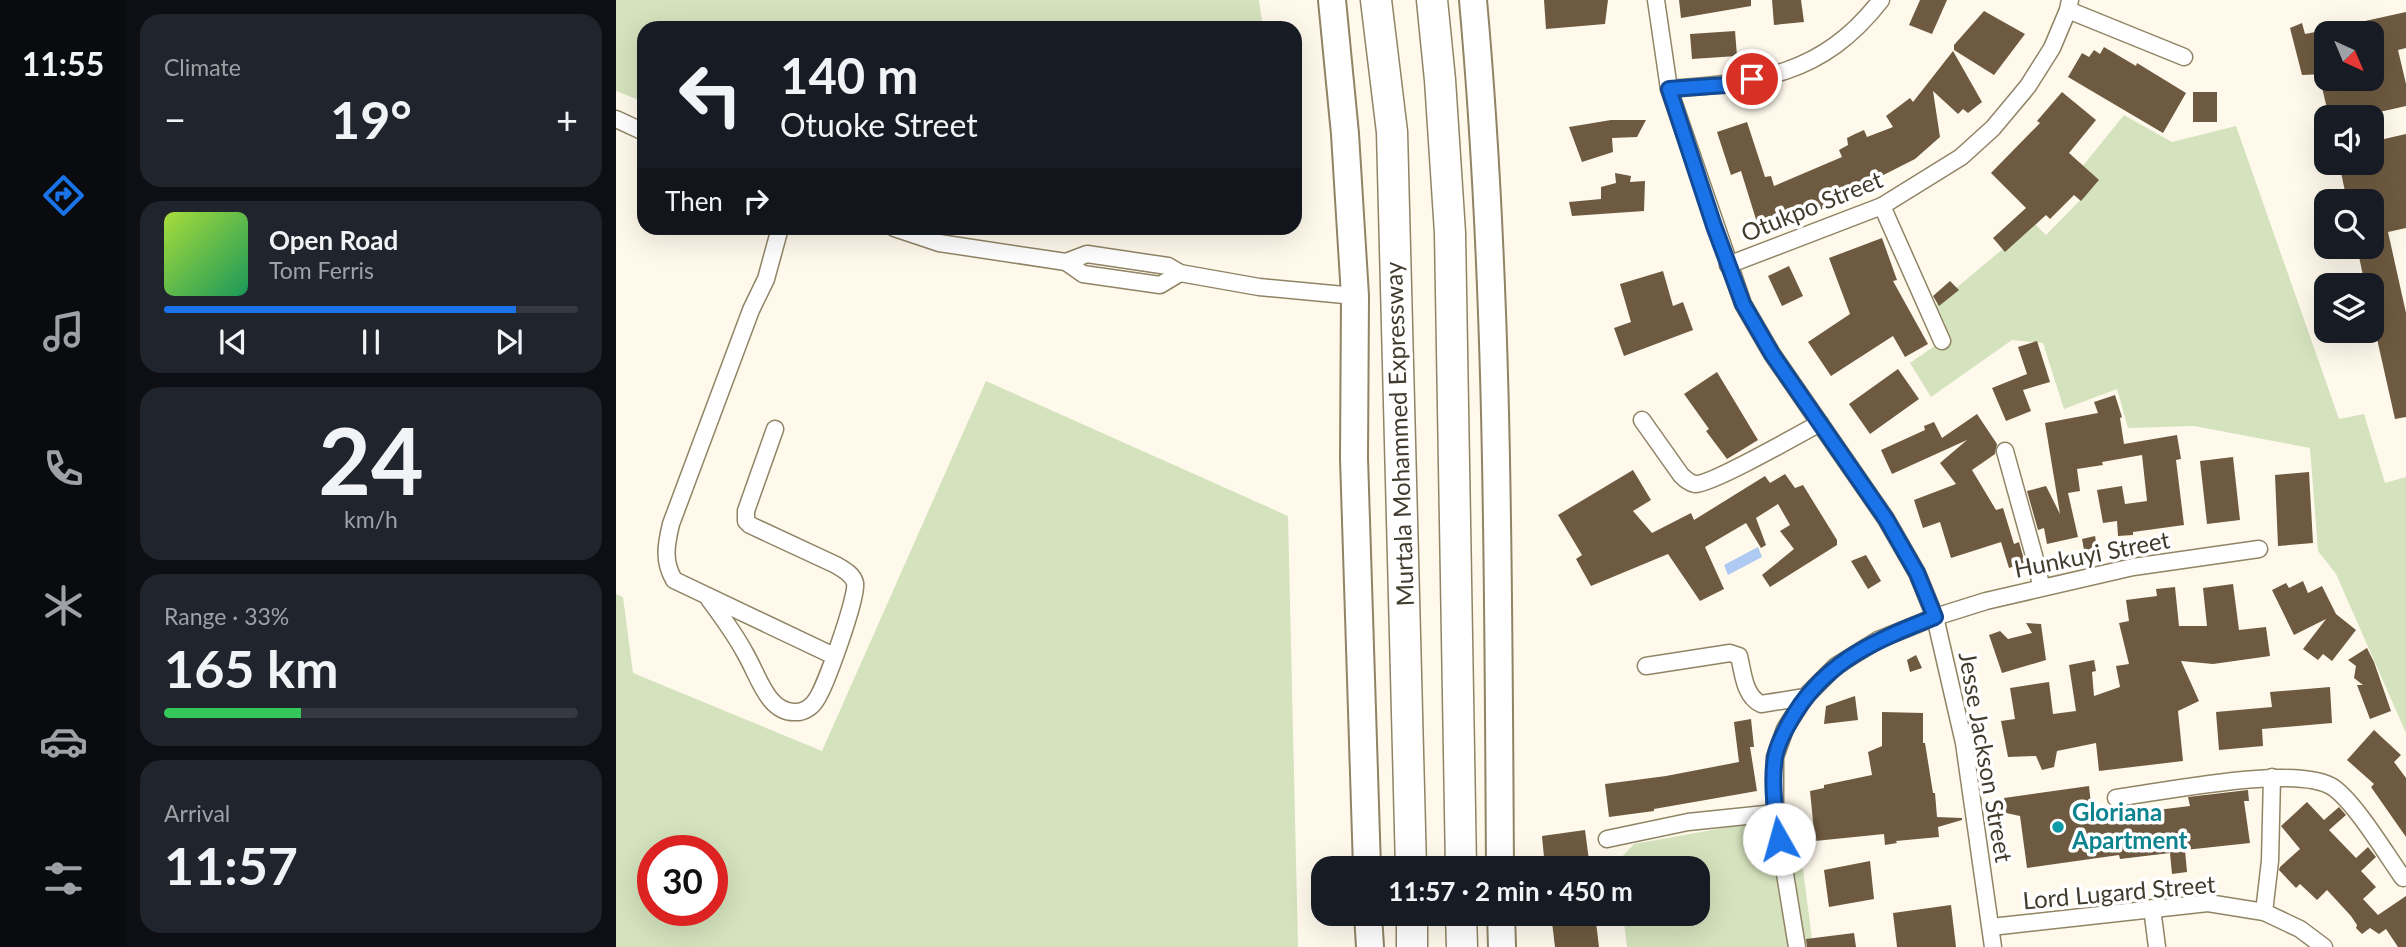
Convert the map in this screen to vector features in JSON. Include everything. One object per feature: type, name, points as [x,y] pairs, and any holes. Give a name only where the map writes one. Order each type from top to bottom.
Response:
[{"type":"highway","name":"Murtala Mohammed Expressway","points":[[1332,0],[1345,134],[1355,296],[1354,458],[1367,856]]},
{"type":"highway","name":"Murtala Mohammed Expressway","points":[[1376,0],[1392,132],[1411,856]]},
{"type":"highway","name":"Murtala Mohammed Expressway","points":[[1432,0],[1450,233],[1461,856]]},
{"type":"highway","points":[[1473,0],[1484,119],[1491,300],[1499,661],[1500,856]]},
{"type":"highway","points":[[1369,926],[1370,947]]},
{"type":"highway","points":[[1412,926],[1412,947]]},
{"type":"highway","points":[[1461,926],[1462,947]]},
{"type":"highway","points":[[1501,926],[1502,947]]},
{"type":"street","name":"Jesse Jackson Street","points":[[1656,0],[1669,89],[1743,304],[1766,344],[1886,519],[1917,573],[1935,617],[1964,743],[1993,947]]},
{"type":"street","points":[[1669,89],[1726,85],[1779,74],[1825,54],[1853,33],[1881,0]]},
{"type":"street","points":[[2069,5],[2184,57]]},
{"type":"street","name":"Otukpo Street","points":[[1728,265],[1882,206],[1961,157],[1993,128],[2028,86],[2052,48],[2069,5]]},
{"type":"street","points":[[616,119],[637,129]]},
{"type":"street","points":[[1882,206],[1942,341]]},
{"type":"street","points":[[778,235],[766,279],[751,310],[671,524],[666,558],[674,580],[834,656]]},
{"type":"street","points":[[915,235],[939,243],[1066,262],[1083,274],[1160,285],[1180,273],[1259,287],[1355,296]]},
{"type":"street","points":[[1642,420],[1681,475],[1696,484],[1716,477],[1821,423]]},
{"type":"street","points":[[708,597],[744,650],[771,700],[780,709],[801,712],[811,706],[818,698],[834,656],[854,597],[855,584],[853,578],[836,565],[750,525],[745,518],[775,429]]},
{"type":"street","points":[[2004,451],[2041,587]]},
{"type":"street","name":"Hunkuyi Street","points":[[1797,947],[1775,813],[1775,757],[1785,729],[1805,698],[1836,666],[1878,640],[1935,617],[2041,587],[2133,567],[2259,549]]},
{"type":"street","points":[[1646,666],[1730,653],[1739,656],[1749,695],[1755,701],[1761,704],[1805,698]]},
{"type":"street","points":[[2264,912],[2270,861],[2272,777]]},
{"type":"street","points":[[2116,797],[2272,777],[2316,780],[2333,787],[2346,799],[2403,878]]},
{"type":"street","points":[[1607,839],[1688,822],[1775,813]]},
{"type":"street","name":"Lord Lugard Street","points":[[1991,927],[2208,903],[2264,912],[2300,929],[2324,947]]},
{"type":"street","points":[[2152,908],[2157,947]]},
{"type":"green space","points":[[616,0],[1259,0],[1262,21],[637,21],[637,99],[616,91]]},
{"type":"green space","points":[[2124,115],[2172,142],[2236,126],[2339,419],[2364,414],[2385,483],[2406,477],[2406,733],[2336,574],[2318,551],[2310,448],[2194,426],[2128,428],[2117,389],[2064,409],[2043,343],[2012,340],[1931,397],[1910,363],[1936,345],[1931,309],[2034,223],[2046,235],[2097,183],[2082,167]]},
{"type":"green space","points":[[986,381],[1288,516],[1298,947],[616,947],[616,594],[623,597],[633,673],[822,751]]},
{"type":"green space","points":[[1796,815],[1813,947],[1627,947],[1624,926],[1710,926],[1710,856],[1623,856],[1634,844]]},
{"type":"water","points":[[1758,547],[1762,557],[1728,575],[1724,565]]},
{"type":"building","points":[[1544,0],[1608,0],[1605,24],[1546,29]]},
{"type":"building","points":[[1679,0],[1751,0],[1751,6],[1681,18]]},
{"type":"building","points":[[1772,0],[1801,0],[1804,22],[1774,25]]},
{"type":"building","points":[[1920,0],[1947,0],[1932,34],[1909,25]]},
{"type":"building","points":[[1984,11],[2025,34],[1994,75],[1954,50],[1954,45]]},
{"type":"building","points":[[2406,12],[2406,48],[2398,50],[2406,84],[2406,106],[2384,111],[2384,105],[2326,105],[2323,91],[2384,91],[2384,21],[2365,21]]},
{"type":"building","points":[[2302,23],[2305,34],[2314,32],[2314,74],[2302,75],[2290,28]]},
{"type":"building","points":[[1735,31],[1737,56],[1692,59],[1690,34]]},
{"type":"building","points":[[2104,47],[2136,66],[2137,63],[2186,93],[2163,133],[2068,77],[2082,53],[2089,57],[2094,50],[2100,54]]},
{"type":"building","points":[[1953,51],[1982,102],[1968,113],[1963,109],[1958,114],[1933,91],[1940,137],[1915,159],[1840,197],[1841,201],[1801,218],[1759,229],[1741,171],[1731,175],[1717,132],[1747,122],[1765,177],[1771,176],[1774,186],[1842,157],[1839,150],[1848,145],[1847,138],[1855,134],[1864,130],[1867,137],[1893,127],[1886,116],[1910,98],[1913,102]]},
{"type":"building","points":[[2062,92],[2096,120],[2069,153],[2099,180],[2081,201],[2074,195],[2050,219],[2046,215],[2005,252],[1993,238],[2026,208],[1991,173],[2040,123],[2037,121]]},
{"type":"building","points":[[2193,92],[2217,92],[2217,122],[2193,122]]},
{"type":"building","points":[[1611,120],[1646,120],[1637,137],[1612,138],[1613,152],[1582,162],[1569,127]]},
{"type":"building","points":[[2406,134],[2406,228],[2388,232],[2406,313],[2406,417],[2395,419],[2378,343],[2384,343],[2384,273],[2362,273],[2360,259],[2384,259],[2384,189],[2344,189],[2342,175],[2384,175],[2384,139]]},
{"type":"building","points":[[1615,173],[1631,176],[1630,182],[1645,181],[1644,211],[1572,216],[1569,202],[1601,199],[1601,187],[1616,183]]},
{"type":"building","points":[[1882,238],[1897,280],[1893,281],[1928,344],[1905,357],[1893,336],[1831,376],[1808,342],[1850,314],[1829,258]]},
{"type":"building","points":[[1789,266],[1803,296],[1782,306],[1768,276]]},
{"type":"building","points":[[1663,271],[1673,306],[1683,302],[1693,330],[1624,356],[1614,328],[1631,322],[1620,284]]},
{"type":"building","points":[[1950,281],[1959,290],[1939,306],[1933,296]]},
{"type":"building","points":[[2037,341],[2050,382],[2023,390],[2031,411],[2006,421],[1992,388],[2027,374],[2018,347]]},
{"type":"building","points":[[1898,369],[1919,399],[1870,434],[1849,404]]},
{"type":"building","points":[[1717,372],[1758,440],[1727,459],[1684,394]]},
{"type":"building","points":[[2115,395],[2122,417],[2124,444],[2177,435],[2181,459],[2176,460],[2184,525],[2118,536],[2117,521],[2103,523],[2097,490],[2122,486],[2125,504],[2147,501],[2142,455],[2077,469],[2080,491],[2068,493],[2078,537],[2047,544],[2044,528],[2038,530],[2027,491],[2046,486],[2060,514],[2045,423],[2098,413],[2094,402]]},
{"type":"building","points":[[1977,414],[1997,444],[1995,454],[1972,470],[1996,510],[2003,508],[2014,544],[2019,542],[2025,563],[2009,568],[2001,542],[1951,558],[1940,522],[1923,528],[1914,500],[1956,484],[1940,463],[1967,440],[1892,474],[1881,450],[1925,430],[1924,426],[1934,422],[1942,438]]},
{"type":"building","points":[[2233,457],[2240,520],[2207,524],[2200,461]]},
{"type":"building","points":[[1633,470],[1651,500],[1633,511],[1652,533],[1691,513],[1694,520],[1765,476],[1770,483],[1785,474],[1795,488],[1803,485],[1837,540],[1837,545],[1770,587],[1762,575],[1794,549],[1780,531],[1790,525],[1778,504],[1756,518],[1766,545],[1761,548],[1746,523],[1705,547],[1724,589],[1700,601],[1668,554],[1591,586],[1576,559],[1582,555],[1558,515]]},
{"type":"building","points":[[2309,472],[2313,543],[2278,546],[2275,475]]},
{"type":"building","points":[[2095,536],[2097,548],[2084,550],[2082,539]]},
{"type":"building","points":[[1866,555],[1881,581],[1868,589],[1851,561]]},
{"type":"building","points":[[2303,581],[2308,593],[2322,586],[2336,614],[2356,630],[2332,661],[2323,654],[2318,660],[2303,649],[2326,619],[2294,635],[2272,590],[2286,583],[2289,588]]},
{"type":"building","points":[[2233,584],[2239,630],[2266,627],[2270,656],[2213,664],[2181,661],[2199,701],[2178,711],[2183,761],[2099,771],[2096,743],[2057,751],[2054,767],[2042,770],[2036,756],[2008,757],[2001,721],[2015,719],[2010,688],[2049,682],[2053,714],[2076,711],[2069,665],[2094,660],[2094,696],[2120,687],[2116,666],[2129,664],[2119,623],[2129,621],[2126,600],[2157,596],[2156,589],[2175,587],[2179,626],[2207,626],[2203,588]]},
{"type":"building","points":[[2026,623],[2041,624],[2046,660],[2002,673],[1989,635],[2000,631],[2008,639],[2032,633]]},
{"type":"building","points":[[2367,648],[2391,711],[2370,719],[2357,685],[2363,685],[2354,678],[2356,666],[2348,660]]},
{"type":"building","points":[[1916,655],[1922,668],[1910,672],[1907,660]]},
{"type":"building","points":[[2330,687],[2332,723],[2262,729],[2263,746],[2219,750],[2216,712],[2272,707],[2270,692]]},
{"type":"building","points":[[1855,696],[1858,720],[1824,724],[1826,706]]},
{"type":"building","points":[[1882,712],[1923,713],[1923,743],[1935,793],[1937,817],[1962,820],[1938,827],[1939,837],[1896,841],[1897,843],[1885,845],[1884,834],[1815,841],[1810,791],[1824,788],[1824,785],[1872,775],[1868,752],[1882,746]]},
{"type":"building","points":[[1751,719],[1754,747],[1750,747],[1757,791],[1609,817],[1605,784],[1739,762],[1734,722]]},
{"type":"building","points":[[2374,730],[2401,755],[2394,762],[2406,778],[2406,837],[2371,787],[2374,784],[2347,760]]},
{"type":"building","points":[[2089,786],[2092,813],[2099,810],[2100,817],[2190,806],[2188,797],[2248,790],[2249,801],[2244,801],[2250,843],[2185,850],[2187,872],[2172,874],[2170,853],[2120,859],[2119,855],[2027,868],[2020,816],[2006,813],[2004,798]]},
{"type":"building","points":[[2307,802],[2324,820],[2339,807],[2346,815],[2329,830],[2356,858],[2368,847],[2376,857],[2361,871],[2376,887],[2363,899],[2378,915],[2406,896],[2406,947],[2398,947],[2386,929],[2379,934],[2370,928],[2362,934],[2351,916],[2327,890],[2317,900],[2300,884],[2296,888],[2279,870],[2300,849],[2281,826]]},
{"type":"building","points":[[1585,830],[1588,856],[1544,856],[1542,836]]},
{"type":"building","points":[[1870,861],[1874,899],[1829,907],[1824,870]]},
{"type":"building","points":[[1951,905],[1956,947],[1897,947],[1893,913]]},
{"type":"building","points":[[1552,926],[1596,926],[1599,947],[1555,947]]},
{"type":"building","points":[[1854,933],[1856,947],[1807,947],[1806,939]]},
{"type":"place","name":"Gloriana Apartment","points":[[2058,827]]},
{"type":"route","points":[[1752,79],[1726,85],[1669,89],[1743,304],[1772,354],[1886,519],[1917,573],[1935,617],[1878,640],[1836,666],[1805,698],[1785,729],[1775,757],[1775,813],[1779,839]]}]
